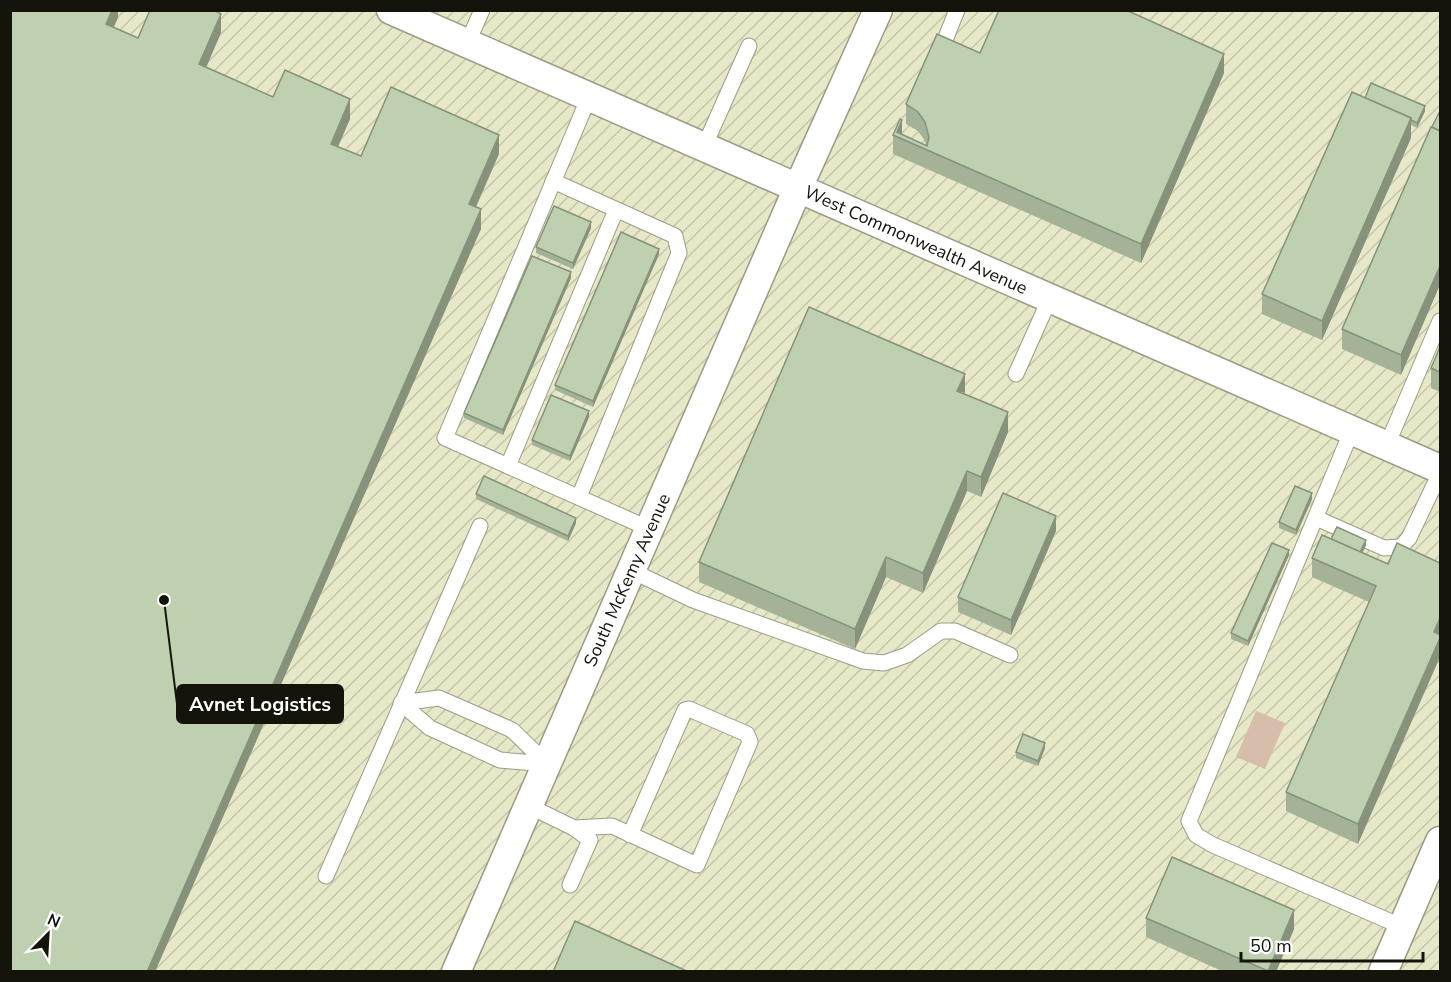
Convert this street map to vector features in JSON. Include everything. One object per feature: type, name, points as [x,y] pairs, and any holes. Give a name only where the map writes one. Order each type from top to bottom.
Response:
[{"type":"street","name":"West Commonwealth Avenue","points":[[391,10],[1440,469]]},
{"type":"street","name":"South McKemy Avenue","points":[[456,972],[878,10]]},
{"type":"street","points":[[1383,972],[1440,840]]},
{"type":"lane","points":[[467,44],[482,10]]},
{"type":"lane","points":[[945,40],[957,10]]},
{"type":"lane","points":[[704,147],[749,46]]},
{"type":"lane","points":[[589,97],[445,438],[650,529]]},
{"type":"lane","points":[[553,181],[675,236],[679,253],[579,497]]},
{"type":"lane","points":[[508,466],[616,210]]},
{"type":"lane","points":[[1016,374],[1050,298]]},
{"type":"lane","points":[[1387,446],[1440,321]]},
{"type":"lane","points":[[1353,430],[1189,821],[1196,835],[1213,845],[1403,927]]},
{"type":"lane","points":[[1316,518],[1384,548],[1401,547],[1409,538],[1440,474]]},
{"type":"lane","points":[[326,876],[480,526]]},
{"type":"lane","points":[[632,571],[693,600],[863,661],[884,663],[907,655],[941,631],[955,631],[1010,655]]},
{"type":"lane","points":[[400,704],[439,698],[512,730],[547,764]]},
{"type":"lane","points":[[400,704],[430,728],[500,760],[547,764]]},
{"type":"lane","points":[[574,828],[612,826],[697,865],[750,742],[747,734],[690,709],[685,710],[630,834]]},
{"type":"lane","points":[[528,806],[574,828],[590,840],[570,885]]},
{"type":"shaded area","points":[[11,11],[1440,11],[1440,971],[11,971]]},
{"type":"shaded area","points":[[1256,711],[1285,723],[1265,769],[1236,757]]},
{"type":"building","points":[[10,10],[112,10],[106,24],[138,38],[150,10],[214,10],[221,14],[199,64],[273,97],[285,70],[350,99],[331,144],[361,156],[391,87],[499,135],[469,204],[481,209],[147,972],[10,972]]},
{"type":"building","points":[[999,10],[1126,10],[1224,54],[1141,244],[893,135],[900,119],[902,120],[897,132],[927,146],[929,137],[925,122],[918,112],[906,104],[937,34],[980,53]]},
{"type":"building","points":[[1371,83],[1425,106],[1417,123],[1411,118],[1365,98]]},
{"type":"building","points":[[1352,92],[1411,118],[1322,321],[1262,294]]},
{"type":"building","points":[[1440,114],[1440,131],[1432,127]]},
{"type":"building","points":[[1431,127],[1440,131],[1440,266],[1401,355],[1342,329]]},
{"type":"building","points":[[554,206],[591,222],[573,263],[536,247]]},
{"type":"building","points":[[621,232],[659,249],[593,401],[555,385]]},
{"type":"building","points":[[532,256],[571,272],[503,430],[464,413]]},
{"type":"building","points":[[809,307],[965,374],[957,391],[1008,412],[981,477],[967,471],[923,573],[886,557],[855,629],[699,562]]},
{"type":"building","points":[[1440,347],[1440,372],[1431,368]]},
{"type":"building","points":[[551,395],[589,411],[570,456],[532,440]]},
{"type":"building","points":[[484,476],[576,518],[568,536],[476,494]]},
{"type":"building","points":[[1295,486],[1312,493],[1296,530],[1279,522]]},
{"type":"building","points":[[1003,493],[1056,516],[1011,620],[958,597]]},
{"type":"building","points":[[1337,527],[1366,540],[1360,552],[1331,539]]},
{"type":"building","points":[[1322,535],[1388,564],[1397,543],[1440,563],[1440,618],[1434,632],[1440,635],[1440,638],[1358,824],[1286,792],[1376,586],[1312,558]]},
{"type":"building","points":[[1272,543],[1289,550],[1248,641],[1231,633]]},
{"type":"building","points":[[1023,734],[1045,743],[1038,761],[1016,752]]},
{"type":"building","points":[[1172,857],[1294,910],[1268,971],[1146,918]]},
{"type":"building","points":[[575,921],[689,972],[553,972]]},
{"type":"place","name":"Avnet Logistics","points":[[164,600]]}]
